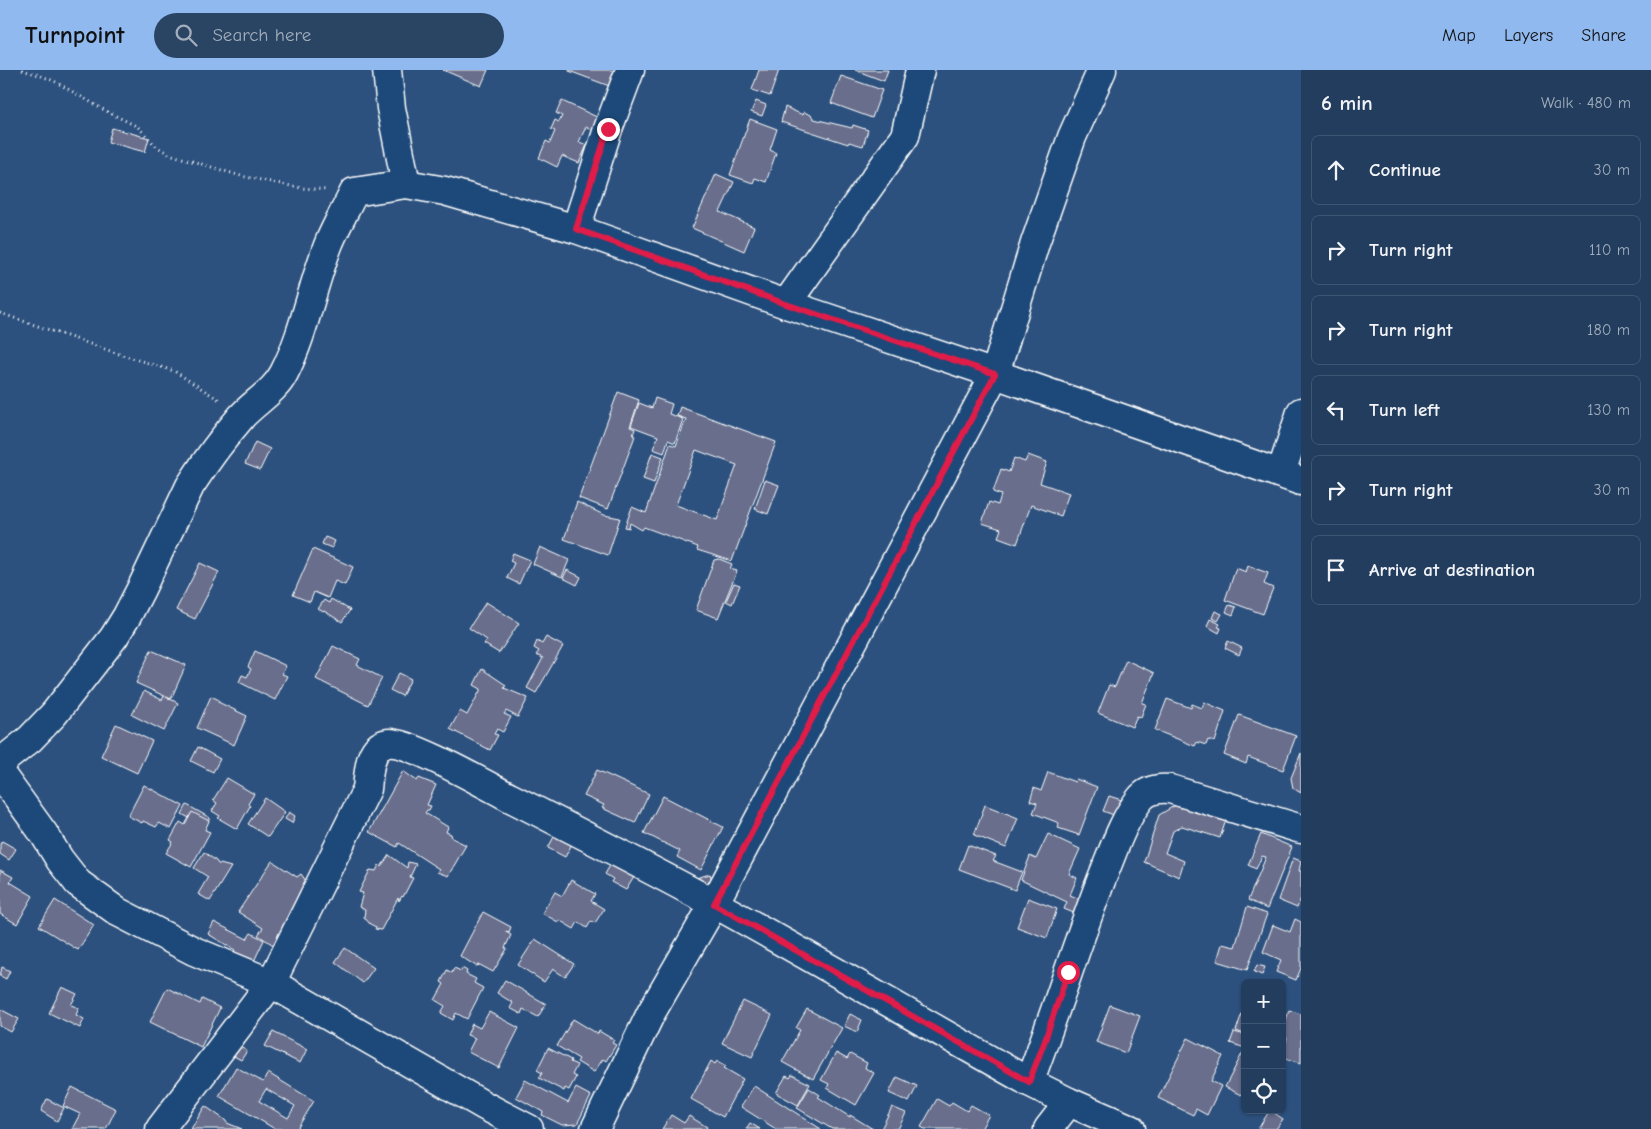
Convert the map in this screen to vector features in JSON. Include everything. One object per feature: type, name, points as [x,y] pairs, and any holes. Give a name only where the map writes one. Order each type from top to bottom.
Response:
[{"type":"street","points":[[387,70],[391,108],[406,184]]},
{"type":"street","points":[[576,229],[608,129],[630,70]]},
{"type":"street","points":[[786,304],[905,136],[920,70]]},
{"type":"street","points":[[595,1129],[651,1014],[714,904],[995,374],[1035,244],[1072,137],[1102,70]]},
{"type":"street","points":[[0,763],[30,739],[54,714],[114,637],[141,589],[190,486],[210,456],[244,415],[277,384],[284,374],[298,340],[329,244],[354,192],[406,184],[445,191],[576,229],[786,304],[995,374],[1291,477],[1301,412]]},
{"type":"street","points":[[160,1129],[271,983],[367,789],[371,756],[381,745],[389,742],[402,745],[428,756],[714,904],[1029,1082],[1131,1129]]},
{"type":"street","points":[[0,773],[44,834],[60,860],[78,883],[97,898],[118,912],[160,934],[271,983],[529,1129]]},
{"type":"street","points":[[1029,1082],[1087,917],[1124,824],[1141,798],[1159,788],[1170,789],[1301,829]]},
{"type":"street","points":[[1048,1129],[1069,1102]]},
{"type":"path","points":[[22,70],[46,78],[138,127],[156,146],[169,154],[242,176],[301,188],[354,192]]},
{"type":"path","points":[[0,313],[174,371],[244,415]]},
{"type":"building","points":[[443,70],[488,70],[481,86]]},
{"type":"building","points":[[569,70],[623,70],[612,87]]},
{"type":"building","points":[[759,70],[779,70],[770,96],[752,90]]},
{"type":"building","points":[[855,70],[888,70],[884,81]]},
{"type":"building","points":[[841,76],[882,90],[872,118],[831,103]]},
{"type":"building","points":[[562,101],[599,118],[594,130],[586,127],[579,142],[587,145],[579,163],[562,156],[557,167],[539,158],[546,141],[550,143],[555,131],[551,129],[555,120],[559,122],[562,116],[556,113]]},
{"type":"building","points":[[756,101],[766,105],[762,116],[751,112]]},
{"type":"building","points":[[785,107],[803,115],[804,112],[811,115],[814,119],[852,128],[853,125],[868,130],[863,146],[849,142],[848,144],[781,122]]},
{"type":"building","points":[[750,119],[777,129],[770,150],[776,153],[766,182],[755,178],[753,183],[730,175]]},
{"type":"building","points":[[112,128],[149,138],[145,152],[108,142]]},
{"type":"building","points":[[716,174],[734,182],[720,212],[754,227],[744,251],[692,228]]},
{"type":"building","points":[[618,392],[639,400],[630,427],[635,429],[633,435],[635,436],[608,509],[579,498]]},
{"type":"building","points":[[655,398],[672,404],[669,414],[683,419],[675,443],[668,440],[664,453],[653,449],[658,436],[631,426],[639,403],[652,408]]},
{"type":"building","points":[[680,407],[776,442],[732,561],[697,550],[698,547],[644,527],[642,530],[630,523],[629,528],[625,527],[632,507],[646,513],[670,444],[676,446],[686,419],[677,416]],"holes":[[[696,450],[737,465],[717,520],[676,505]]]},
{"type":"building","points":[[255,442],[270,449],[260,470],[245,464]]},
{"type":"building","points":[[652,453],[663,457],[654,483],[643,479]]},
{"type":"building","points":[[1028,455],[1047,462],[1040,483],[1069,493],[1061,516],[1031,505],[1017,544],[998,537],[1001,529],[982,523],[989,502],[998,505],[1001,495],[993,492],[1001,469],[1009,472],[1014,458],[1025,462]]},
{"type":"building","points":[[765,480],[779,485],[768,514],[755,509]]},
{"type":"building","points":[[577,502],[604,515],[620,518],[608,555],[564,539]]},
{"type":"building","points":[[325,537],[335,541],[332,548],[322,544]]},
{"type":"building","points":[[540,547],[569,560],[562,577],[533,564]]},
{"type":"building","points":[[313,549],[353,567],[345,585],[335,581],[328,598],[314,592],[310,602],[293,595]]},
{"type":"building","points":[[513,553],[530,560],[519,584],[507,578],[514,563],[510,561]]},
{"type":"building","points":[[719,559],[732,564],[730,569],[737,571],[718,618],[696,610],[714,560]]},
{"type":"building","points":[[200,563],[219,572],[195,619],[176,610]]},
{"type":"building","points":[[1248,566],[1268,573],[1264,584],[1273,588],[1263,614],[1225,600],[1236,568],[1246,572]]},
{"type":"building","points":[[567,570],[581,577],[577,585],[563,578]]},
{"type":"building","points":[[734,583],[740,585],[732,604],[726,601]]},
{"type":"building","points":[[331,599],[350,610],[342,622],[318,609],[324,600],[329,603]]},
{"type":"building","points":[[486,602],[519,623],[499,653],[484,644],[487,640],[469,628]]},
{"type":"building","points":[[1229,605],[1236,607],[1233,615],[1226,612]]},
{"type":"building","points":[[1215,611],[1222,614],[1218,621],[1212,618]]},
{"type":"building","points":[[1210,619],[1220,624],[1218,627],[1221,628],[1219,633],[1207,626]]},
{"type":"building","points":[[546,637],[563,646],[536,693],[527,688],[543,658],[536,655],[539,651],[534,648],[537,641],[542,644]]},
{"type":"building","points":[[1228,641],[1242,648],[1239,655],[1225,648]]},
{"type":"building","points":[[333,646],[360,659],[357,665],[382,678],[368,705],[316,679]]},
{"type":"building","points":[[151,650],[186,665],[171,699],[136,683]]},
{"type":"building","points":[[255,651],[286,666],[282,674],[287,676],[275,700],[239,682],[242,675],[247,677],[251,669],[248,667]]},
{"type":"building","points":[[1126,660],[1154,673],[1142,703],[1146,704],[1141,717],[1137,716],[1132,727],[1098,713],[1109,685],[1115,687]]},
{"type":"building","points":[[482,669],[506,685],[504,688],[528,698],[518,717],[506,711],[504,714],[511,717],[503,732],[497,729],[494,734],[498,735],[490,750],[450,729],[460,711],[467,715],[481,689],[474,685]]},
{"type":"building","points":[[399,673],[411,679],[402,696],[390,690]]},
{"type":"building","points":[[144,691],[162,700],[164,696],[178,703],[164,731],[132,715]]},
{"type":"building","points":[[211,696],[219,700],[218,702],[247,716],[234,745],[197,728]]},
{"type":"building","points":[[1167,699],[1191,708],[1192,704],[1202,708],[1204,702],[1225,711],[1215,742],[1208,740],[1206,745],[1197,742],[1195,746],[1155,730]]},
{"type":"building","points":[[1239,715],[1296,736],[1283,770],[1248,757],[1246,764],[1224,755]]},
{"type":"building","points":[[116,724],[152,741],[137,773],[101,756]]},
{"type":"building","points":[[198,747],[220,759],[213,772],[191,761]]},
{"type":"building","points":[[1301,753],[1301,793],[1293,788],[1291,778]]},
{"type":"building","points":[[597,770],[649,794],[635,823],[602,808],[604,805],[584,796]]},
{"type":"building","points":[[403,771],[417,781],[419,778],[436,785],[427,805],[431,806],[425,813],[448,827],[446,832],[451,834],[452,838],[466,845],[448,876],[437,872],[439,869],[399,843],[397,847],[369,832]]},
{"type":"building","points":[[1048,772],[1075,782],[1076,779],[1097,787],[1079,835],[1058,828],[1059,823],[1033,813],[1037,803],[1030,801],[1034,788],[1041,791]]},
{"type":"building","points":[[227,778],[254,794],[248,804],[250,806],[237,829],[218,818],[220,816],[212,811],[217,803],[213,800]]},
{"type":"building","points":[[144,785],[183,806],[171,829],[159,823],[156,827],[143,821],[142,823],[128,816]]},
{"type":"building","points":[[663,796],[723,827],[701,870],[677,857],[680,851],[644,833]]},
{"type":"building","points":[[1109,796],[1128,802],[1122,818],[1103,811]]},
{"type":"building","points":[[265,798],[285,812],[268,837],[248,824]]},
{"type":"building","points":[[1179,803],[1226,820],[1220,838],[1182,826],[1173,831],[1165,853],[1184,861],[1179,877],[1144,862],[1159,815]]},
{"type":"building","points":[[187,805],[210,818],[208,822],[192,813],[189,818],[182,814]]},
{"type":"building","points":[[985,805],[1018,818],[1006,848],[974,835]]},
{"type":"building","points":[[192,812],[209,821],[205,830],[210,832],[191,867],[166,853],[173,842],[170,840],[180,822],[185,825]]},
{"type":"building","points":[[289,812],[295,816],[292,823],[285,819]]},
{"type":"building","points":[[1048,834],[1080,849],[1069,874],[1077,878],[1070,895],[1087,902],[1081,916],[1064,909],[1067,902],[1021,880],[1030,856],[1036,859]]},
{"type":"building","points":[[1261,834],[1292,847],[1267,909],[1248,900],[1266,857],[1262,856],[1256,869],[1248,865]]},
{"type":"building","points":[[555,835],[572,844],[565,857],[548,848]]},
{"type":"building","points":[[2,841],[16,849],[9,860],[0,854],[0,844]]},
{"type":"building","points":[[968,845],[996,856],[993,861],[1022,872],[1015,890],[959,869]]},
{"type":"building","points":[[204,852],[218,864],[231,867],[210,901],[198,894],[208,877],[194,868]]},
{"type":"building","points":[[389,855],[407,868],[408,862],[416,864],[410,877],[413,878],[403,897],[399,901],[398,898],[381,930],[375,929],[376,927],[370,924],[364,917],[365,910],[359,907],[363,893],[359,892],[370,870],[376,871]]},
{"type":"building","points":[[1293,858],[1301,861],[1299,871],[1301,871],[1301,898],[1297,908],[1278,900]]},
{"type":"building","points":[[272,861],[297,877],[301,874],[306,881],[275,946],[258,935],[263,928],[238,912]]},
{"type":"building","points":[[611,864],[634,877],[626,890],[611,882],[613,879],[605,874]]},
{"type":"building","points":[[0,870],[13,877],[10,882],[33,896],[17,924],[0,914]]},
{"type":"building","points":[[710,874],[713,883],[691,889],[689,880]]},
{"type":"building","points":[[571,880],[595,894],[591,901],[604,909],[595,923],[591,921],[587,928],[578,922],[574,929],[542,913],[555,892],[562,896]]},
{"type":"building","points":[[1028,898],[1057,909],[1047,938],[1017,927]]},
{"type":"building","points":[[55,900],[94,925],[78,950],[39,926]]},
{"type":"building","points":[[1247,907],[1267,914],[1247,970],[1217,961],[1222,944],[1235,947]]},
{"type":"building","points":[[483,912],[511,927],[509,932],[506,931],[511,935],[505,948],[507,949],[493,972],[480,965],[476,966],[460,956]]},
{"type":"building","points":[[1295,919],[1301,922],[1301,968],[1296,980],[1276,972],[1281,960],[1263,952],[1273,925],[1290,932]]},
{"type":"building","points":[[214,922],[247,939],[251,933],[264,940],[254,961],[233,954],[235,950],[208,934]]},
{"type":"building","points":[[535,939],[574,964],[565,977],[553,969],[544,982],[518,965]]},
{"type":"building","points":[[345,948],[374,968],[363,983],[335,962]]},
{"type":"building","points":[[1257,965],[1265,967],[1262,975],[1254,972]]},
{"type":"building","points":[[2,967],[10,971],[6,979],[0,976]]},
{"type":"building","points":[[454,968],[461,971],[462,968],[467,971],[466,974],[476,979],[474,983],[483,988],[467,1019],[456,1013],[453,1020],[441,1013],[445,1006],[435,1000],[444,984],[441,982],[447,970],[452,973]]},
{"type":"building","points":[[505,980],[546,1004],[538,1017],[523,1009],[521,1014],[510,1008],[513,1003],[497,993]]},
{"type":"building","points":[[62,987],[77,994],[71,1005],[79,1008],[76,1015],[84,1019],[80,1028],[49,1013]]},
{"type":"building","points":[[167,988],[200,1004],[202,999],[220,1008],[201,1047],[150,1022]]},
{"type":"building","points":[[743,1001],[772,1015],[752,1057],[722,1043]]},
{"type":"building","points":[[1110,1005],[1140,1016],[1126,1053],[1096,1042]]},
{"type":"building","points":[[0,1009],[19,1019],[11,1032],[0,1026]]},
{"type":"building","points":[[807,1009],[842,1028],[813,1079],[782,1062],[800,1030],[796,1028]]},
{"type":"building","points":[[1289,1010],[1301,1014],[1301,1063],[1286,1058],[1286,1020]]},
{"type":"building","points":[[489,1012],[519,1028],[499,1068],[468,1052],[475,1038],[467,1035],[472,1024],[480,1028]]},
{"type":"building","points":[[850,1014],[862,1020],[857,1032],[844,1026]]},
{"type":"building","points":[[1241,1016],[1241,1033],[1236,1031]]},
{"type":"building","points":[[573,1019],[598,1034],[599,1031],[614,1040],[612,1043],[616,1045],[606,1061],[603,1059],[594,1072],[577,1062],[579,1059],[557,1046]]},
{"type":"building","points":[[273,1032],[307,1049],[300,1063],[265,1046]]},
{"type":"building","points":[[1234,1032],[1241,1034],[1241,1047],[1230,1043]]},
{"type":"building","points":[[1188,1038],[1223,1056],[1211,1081],[1221,1086],[1207,1115],[1196,1109],[1193,1115],[1158,1098]]},
{"type":"building","points":[[233,1043],[247,1051],[241,1060],[227,1052]]},
{"type":"building","points":[[548,1048],[577,1065],[572,1075],[576,1077],[569,1090],[565,1088],[564,1091],[539,1078],[542,1073],[537,1070]]},
{"type":"building","points":[[836,1053],[847,1059],[850,1054],[867,1063],[865,1068],[874,1073],[856,1105],[827,1088],[829,1084],[821,1080]]},
{"type":"building","points":[[1241,1056],[1241,1095],[1225,1087]]},
{"type":"building","points":[[711,1061],[715,1064],[717,1061],[726,1066],[724,1068],[743,1079],[723,1117],[691,1099]]},
{"type":"building","points":[[236,1067],[263,1082],[268,1073],[314,1101],[297,1129],[275,1129],[219,1096]],"holes":[[[266,1089],[295,1106],[288,1118],[259,1101]]]},
{"type":"building","points":[[792,1075],[810,1084],[798,1105],[776,1093],[786,1076],[790,1078]]},
{"type":"building","points":[[897,1077],[917,1086],[909,1102],[889,1093]]},
{"type":"building","points":[[525,1080],[568,1103],[576,1088],[591,1096],[577,1124],[562,1125],[542,1115],[543,1112],[516,1097]]},
{"type":"building","points":[[754,1086],[821,1129],[776,1129],[741,1107]]},
{"type":"building","points":[[72,1087],[116,1109],[106,1129],[72,1129],[80,1114],[63,1106]]},
{"type":"building","points":[[809,1088],[820,1095],[818,1097],[873,1129],[832,1129],[797,1108]]},
{"type":"building","points":[[47,1099],[64,1108],[57,1121],[41,1111]]},
{"type":"building","points":[[937,1099],[949,1106],[952,1102],[967,1111],[971,1105],[989,1115],[981,1129],[925,1129],[921,1127]]},
{"type":"building","points":[[205,1106],[227,1123],[242,1129],[191,1129]]},
{"type":"building","points":[[892,1107],[906,1113],[898,1129],[881,1129]]},
{"type":"building","points":[[1267,1114],[1276,1114],[1283,1119],[1276,1129],[1258,1129]]},
{"type":"building","points":[[671,1115],[684,1123],[689,1116],[707,1127],[706,1129],[662,1129]]},
{"type":"building","points":[[750,1123],[760,1129],[746,1129]]},
{"type":"route","points":[[608,129],[576,229],[786,304],[995,374],[714,904],[1029,1082],[1068,972]]}]
